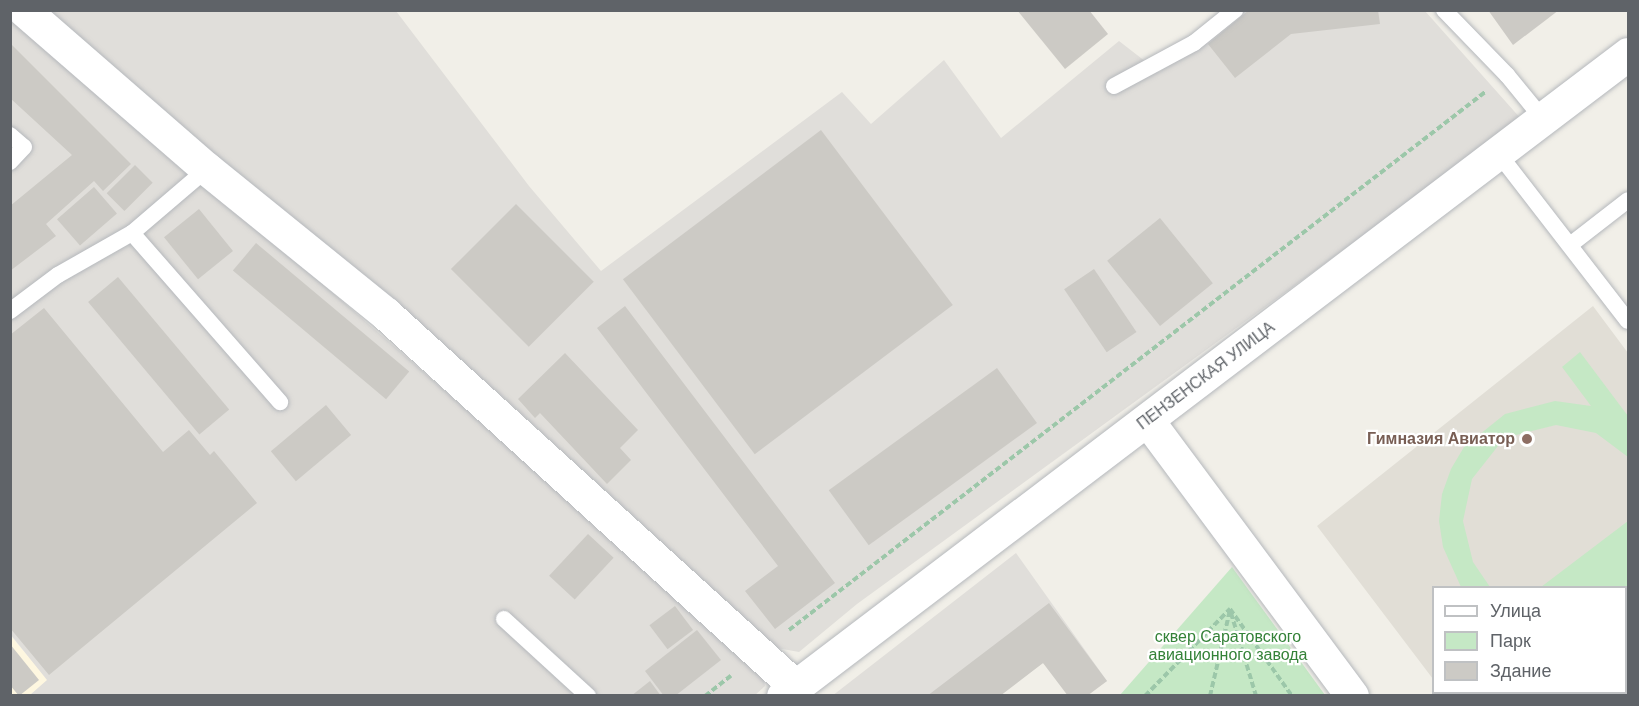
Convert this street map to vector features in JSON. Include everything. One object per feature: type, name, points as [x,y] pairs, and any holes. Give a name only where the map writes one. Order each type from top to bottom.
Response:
[{"type":"street","points":[[24,10],[207,169],[386,314],[761,652],[789,691]]},
{"type":"street","name":"ПЕНЗЕНСКАЯ УЛИЦА","points":[[789,691],[1629,54]]},
{"type":"street","points":[[1148,421],[1352,696]]},
{"type":"lane","points":[[1114,86],[1194,43],[1234,10]]},
{"type":"lane","points":[[1444,10],[1507,75],[1543,119]]},
{"type":"lane","points":[[10,135],[24,147],[10,162]]},
{"type":"lane","points":[[1498,153],[1629,321]]},
{"type":"lane","points":[[10,311],[58,275],[132,233],[207,169]]},
{"type":"lane","points":[[1570,245],[1629,200]]},
{"type":"lane","points":[[132,233],[280,402]]},
{"type":"lane","points":[[504,619],[588,696]]},
{"type":"path","points":[[705,696],[1507,75]]},
{"type":"path","points":[[1145,696],[1230,609]]},
{"type":"path","points":[[1210,696],[1230,609]]},
{"type":"path","points":[[1230,609],[1256,696]]},
{"type":"path","points":[[1230,609],[1292,696]]},
{"type":"shaded area","points":[[10,11],[761,667],[765,686],[754,696],[30,695],[47,680],[11,635]]},
{"type":"shaded area","points":[[51,11],[396,11],[529,186],[601,271],[842,92],[871,124],[944,60],[1001,138],[1119,41],[1159,72],[1244,11],[1425,11],[1522,120],[857,604],[799,652],[777,648],[504,398],[54,22]]},
{"type":"shaded area","name":"Гимназия Авиатор","points":[[1593,306],[1628,353],[1628,695],[1446,696],[1445,694],[1627,694],[1627,586],[1432,586],[1432,678],[1317,526]]},
{"type":"shaded area","points":[[1016,553],[1107,681],[1087,695],[1043,663],[1000,695],[832,696]]},
{"type":"shaded area","points":[[10,635],[48,680],[30,695],[11,695]]},
{"type":"green space","points":[[1580,352],[1628,416],[1628,457],[1596,433],[1556,425],[1516,435],[1498,446],[1472,479],[1463,521],[1473,562],[1489,586],[1461,586],[1443,547],[1439,521],[1442,494],[1451,469],[1464,447],[1505,414],[1555,401],[1591,406],[1562,367]]},
{"type":"green space","points":[[1628,521],[1628,695],[1586,694],[1627,694],[1627,586],[1542,586]]},
{"type":"green space","name":"сквер Саратовского авиационного завода","points":[[1232,567],[1325,695],[1120,695]]},
{"type":"building","points":[[1017,10],[1089,10],[1108,34],[1065,69]]},
{"type":"building","points":[[1249,10],[1378,10],[1380,24],[1291,34],[1235,78],[1208,44]]},
{"type":"building","points":[[1488,10],[1559,10],[1513,45]]},
{"type":"building","points":[[10,43],[131,164],[103,191],[94,181],[46,224],[56,236],[10,271],[10,206],[72,155],[10,98]]},
{"type":"building","points":[[821,130],[953,305],[755,454],[623,279]]},
{"type":"building","points":[[135,165],[153,183],[124,211],[107,193]]},
{"type":"building","points":[[94,187],[117,213],[80,246],[57,219]]},
{"type":"building","points":[[516,204],[594,282],[529,347],[451,269]]},
{"type":"building","points":[[199,209],[233,251],[198,279],[164,237]]},
{"type":"building","points":[[1160,218],[1213,283],[1160,326],[1107,261]]},
{"type":"building","points":[[256,243],[409,372],[386,399],[233,271]]},
{"type":"building","points":[[1094,269],[1136,332],[1107,352],[1064,289]]},
{"type":"building","points":[[118,277],[229,410],[199,435],[88,302]]},
{"type":"building","points":[[625,306],[835,583],[775,629],[745,591],[778,566],[597,328]]},
{"type":"building","points":[[44,308],[163,452],[189,430],[210,455],[214,451],[257,503],[49,675],[10,628],[10,335]]},
{"type":"building","points":[[565,353],[638,430],[620,448],[631,460],[607,484],[540,413],[535,418],[518,399]]},
{"type":"building","points":[[997,368],[1037,423],[869,545],[829,490]]},
{"type":"building","points":[[326,405],[351,435],[296,481],[271,451]]},
{"type":"building","points":[[588,534],[614,558],[575,600],[549,576]]},
{"type":"building","points":[[1049,603],[1107,681],[1087,696],[1068,696],[1043,663],[1000,696],[927,696]]},
{"type":"building","points":[[675,606],[693,630],[667,649],[649,625]]},
{"type":"building","points":[[697,630],[721,660],[675,696],[664,696],[645,671]]},
{"type":"building","points":[[10,644],[39,680],[19,696],[10,685]]},
{"type":"building","points":[[650,681],[661,696],[631,696]]},
{"type":"place","name":"Гимназия Авиатор","points":[[1527,439]]}]
